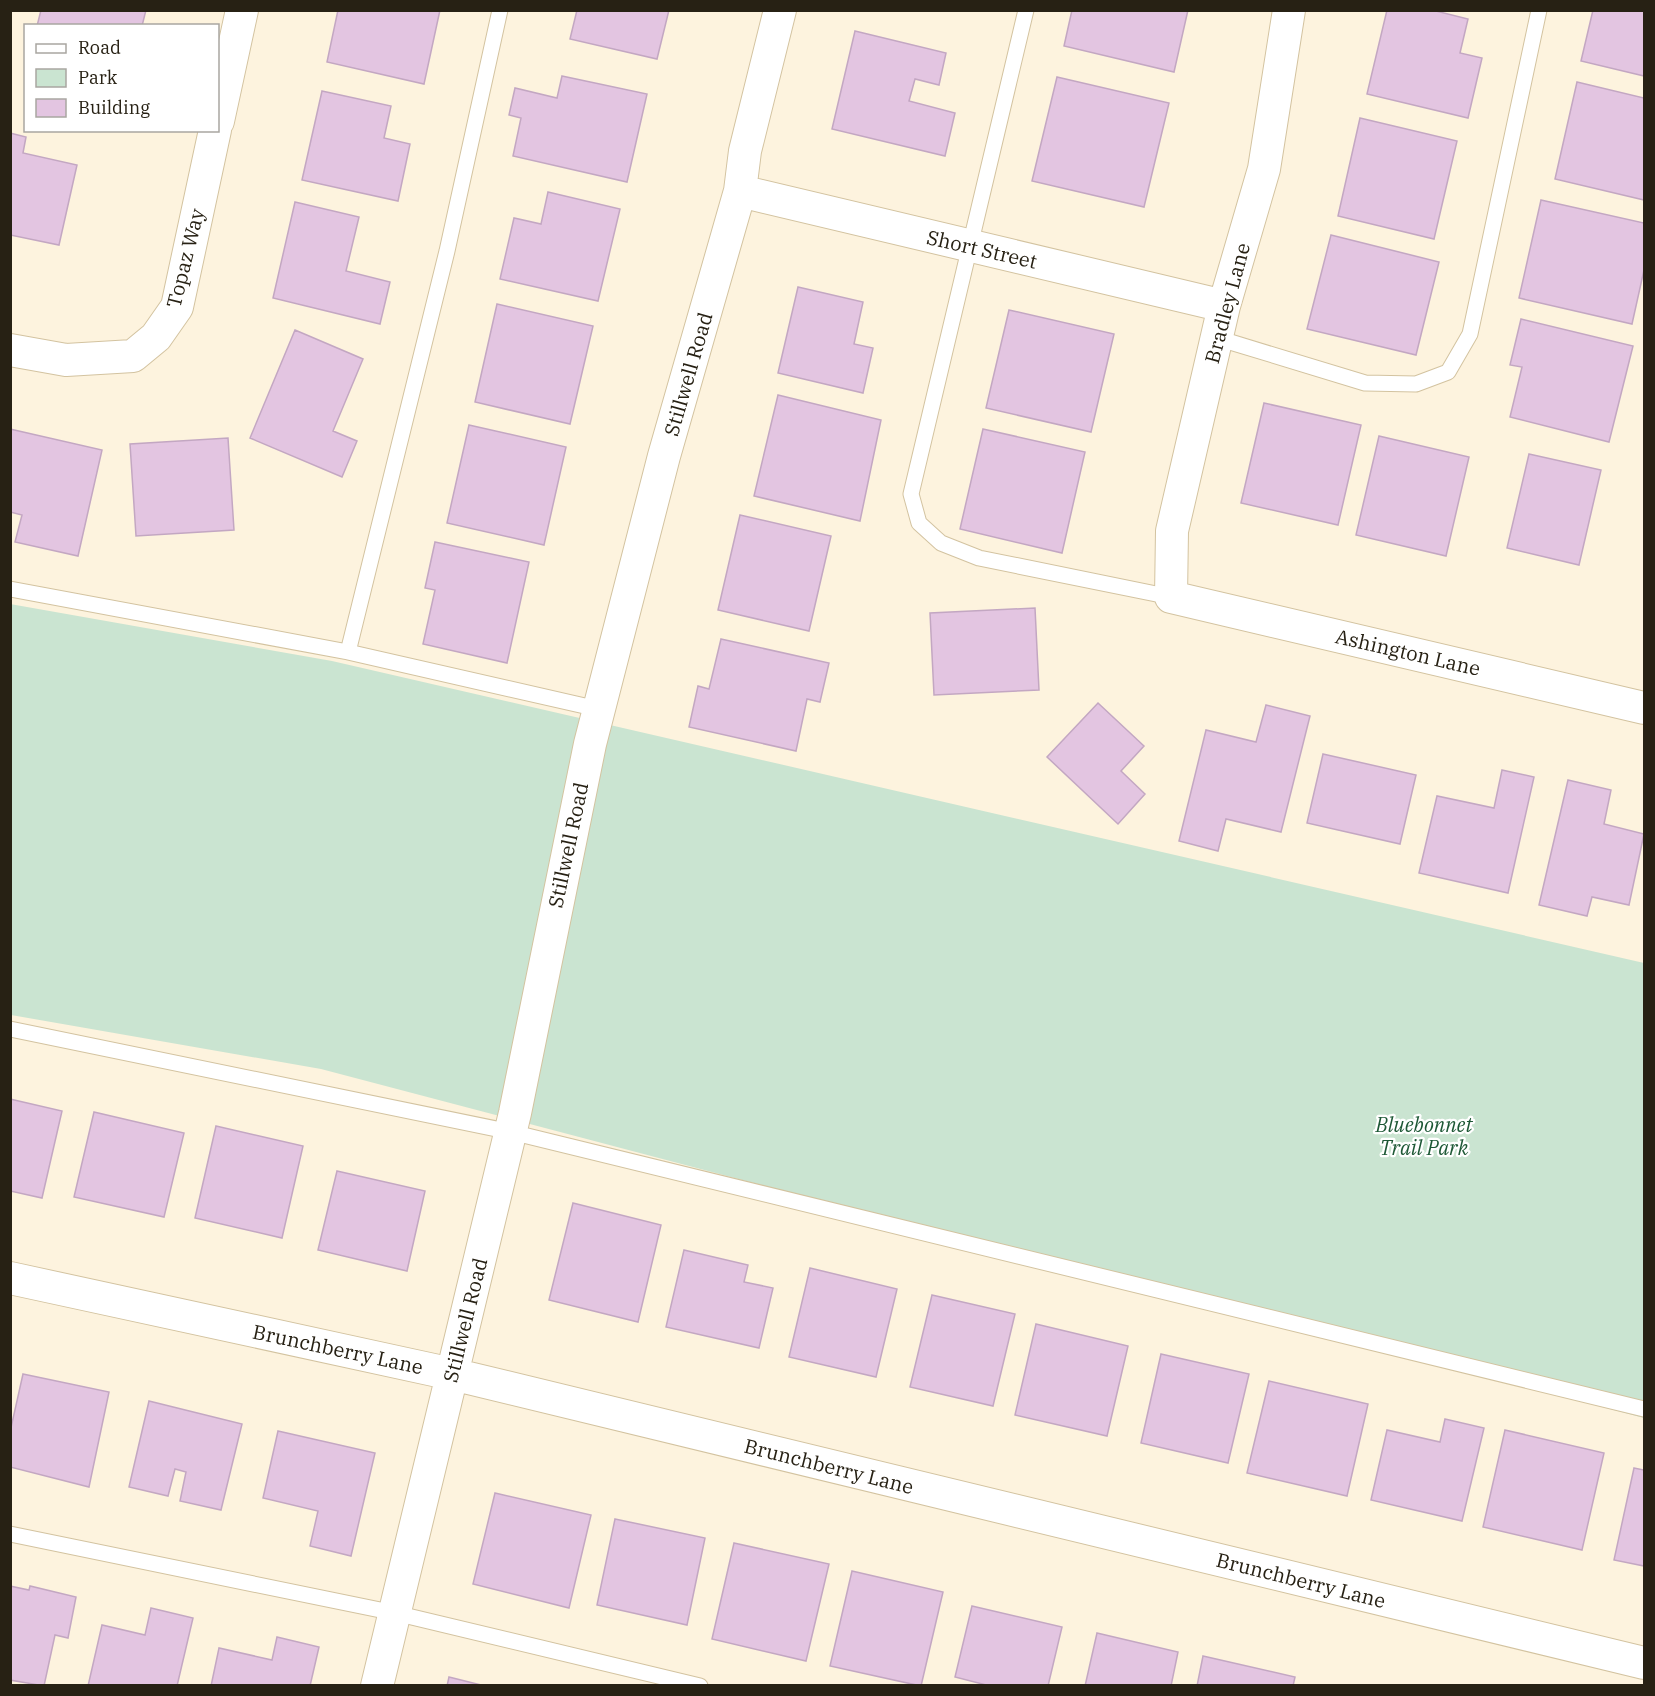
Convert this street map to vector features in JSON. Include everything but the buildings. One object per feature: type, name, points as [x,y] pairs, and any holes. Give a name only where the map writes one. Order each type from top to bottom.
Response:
[{"type":"street","points":[[219,116],[242,10]]},
{"type":"street","name":"Stillwell Road","points":[[377,1686],[511,1132],[598,709],[664,456],[740,191],[745,151],[780,10]]},
{"type":"street","name":"Bradley Lane","points":[[1171,597],[1172,531],[1224,306],[1264,169],[1289,10]]},
{"type":"street","name":"Topaz Way","points":[[10,350],[66,360],[133,356],[156,337],[177,307],[215,132]]},
{"type":"street","name":"Short Street","points":[[740,191],[1224,306]]},
{"type":"street","name":"Ashington Lane","points":[[1171,597],[1644,708]]},
{"type":"street","name":"Brunchberry Lane","points":[[10,1278],[452,1374],[1644,1663]]},
{"type":"lane","points":[[348,652],[447,251],[500,10]]},
{"type":"lane","points":[[1026,10],[911,494],[919,523],[940,543],[980,558],[1171,597]]},
{"type":"lane","points":[[1216,338],[1365,383],[1416,384],[1448,372],[1470,334],[1539,10]]},
{"type":"lane","points":[[10,589],[348,652],[598,709]]},
{"type":"lane","points":[[10,1029],[511,1132],[1644,1409]]},
{"type":"lane","points":[[10,1534],[395,1613],[700,1686]]},
{"type":"green space","name":"Bluebonnet Trail Park","points":[[10,604],[332,661],[1644,963],[1644,1418],[321,1069],[11,1015]]}]
